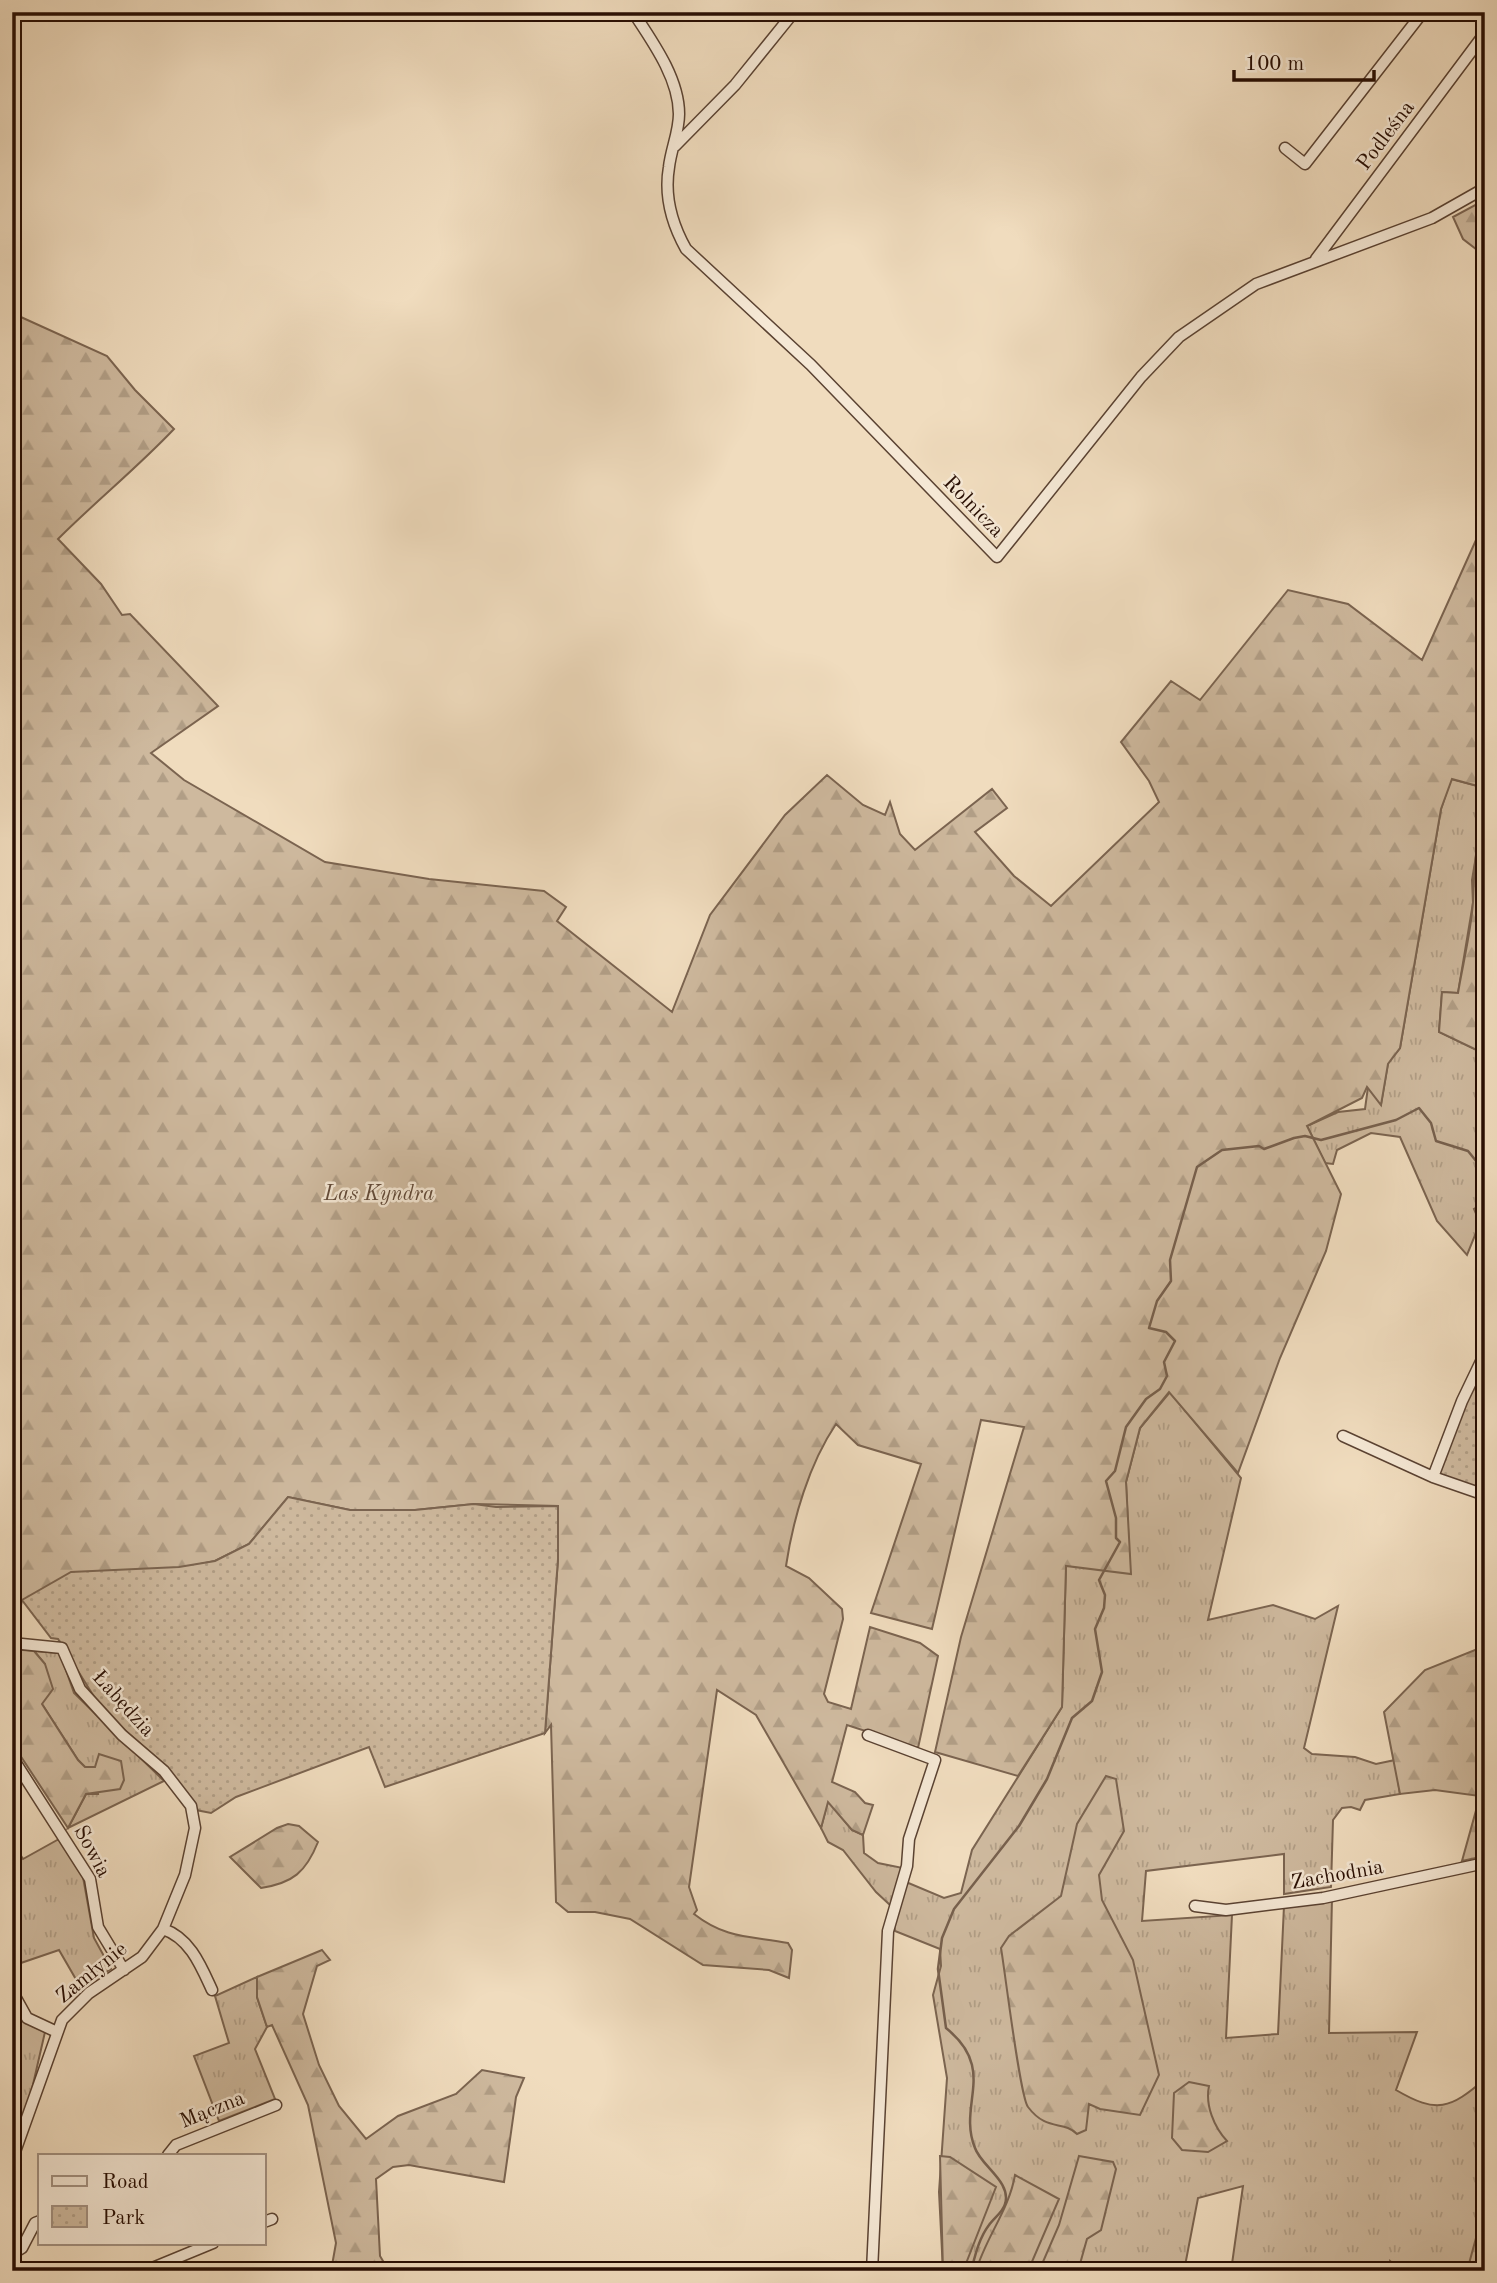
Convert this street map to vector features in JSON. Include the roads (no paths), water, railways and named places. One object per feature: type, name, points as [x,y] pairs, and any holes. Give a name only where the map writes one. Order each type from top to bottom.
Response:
[{"type":"street","name":"Rolnicza","points":[[633,12],[654,47],[677,95],[679,115],[675,146],[669,165],[668,192],[675,229],[686,249],[810,365],[997,557],[1141,377],[1179,337],[1256,284],[1316,259],[1432,218],[1485,188]]},
{"type":"street","points":[[675,146],[719,102],[794,12]]},
{"type":"street","points":[[1285,148],[1305,164],[1423,12]]},
{"type":"street","name":"Podleśna","points":[[1316,259],[1485,33]]},
{"type":"street","points":[[1433,1477],[1462,1401],[1485,1353]]},
{"type":"street","points":[[1343,1436],[1433,1477],[1485,1495]]},
{"type":"street","name":"Łabędzia","points":[[12,1643],[62,1648],[79,1689],[122,1735],[164,1771],[191,1806],[195,1818]]},
{"type":"street","points":[[868,1735],[935,1760],[909,1839],[907,1866],[888,1931],[872,2271]]},
{"type":"street","name":"Sowia","points":[[12,1757],[90,1879],[98,1927],[124,1969]]},
{"type":"street","name":"Zamłynie","points":[[12,2160],[62,2020],[89,1993],[142,1958],[163,1929],[185,1875],[195,1818]]},
{"type":"street","name":"Zachodnia","points":[[1195,1906],[1226,1910],[1323,1898],[1485,1863]]},
{"type":"street","points":[[163,1929],[175,1933],[198,1958],[212,1990]]},
{"type":"street","points":[[12,1991],[27,2018],[57,2032]]},
{"type":"street","name":"Mączna","points":[[169,2154],[176,2145],[276,2105]]},
{"type":"street","points":[[12,2254],[22,2248],[34,2223],[38,2222]]},
{"type":"street","points":[[145,2271],[207,2244]]},
{"type":"waterway","points":[[971,2271],[983,2236],[1002,2210],[1006,2196],[1000,2181],[978,2155],[971,2132],[973,2073],[970,2058],[961,2043],[946,2028],[938,1969],[942,1938],[954,1909],[1019,1826],[1047,1779],[1072,1718],[1092,1701],[1102,1672],[1095,1629],[1104,1608],[1105,1595],[1099,1580],[1120,1542],[1116,1538],[1116,1518],[1106,1481],[1115,1471],[1126,1427],[1146,1399],[1160,1389],[1167,1376],[1164,1362],[1175,1341],[1166,1332],[1149,1328],[1157,1301],[1171,1281],[1170,1260],[1197,1167],[1222,1150],[1259,1146],[1264,1149],[1305,1136],[1321,1140],[1396,1120],[1419,1108],[1431,1123],[1436,1141],[1468,1151],[1485,1172]]},
{"type":"park label","name":"Las Kyndra","points":[[379,1193]]}]
